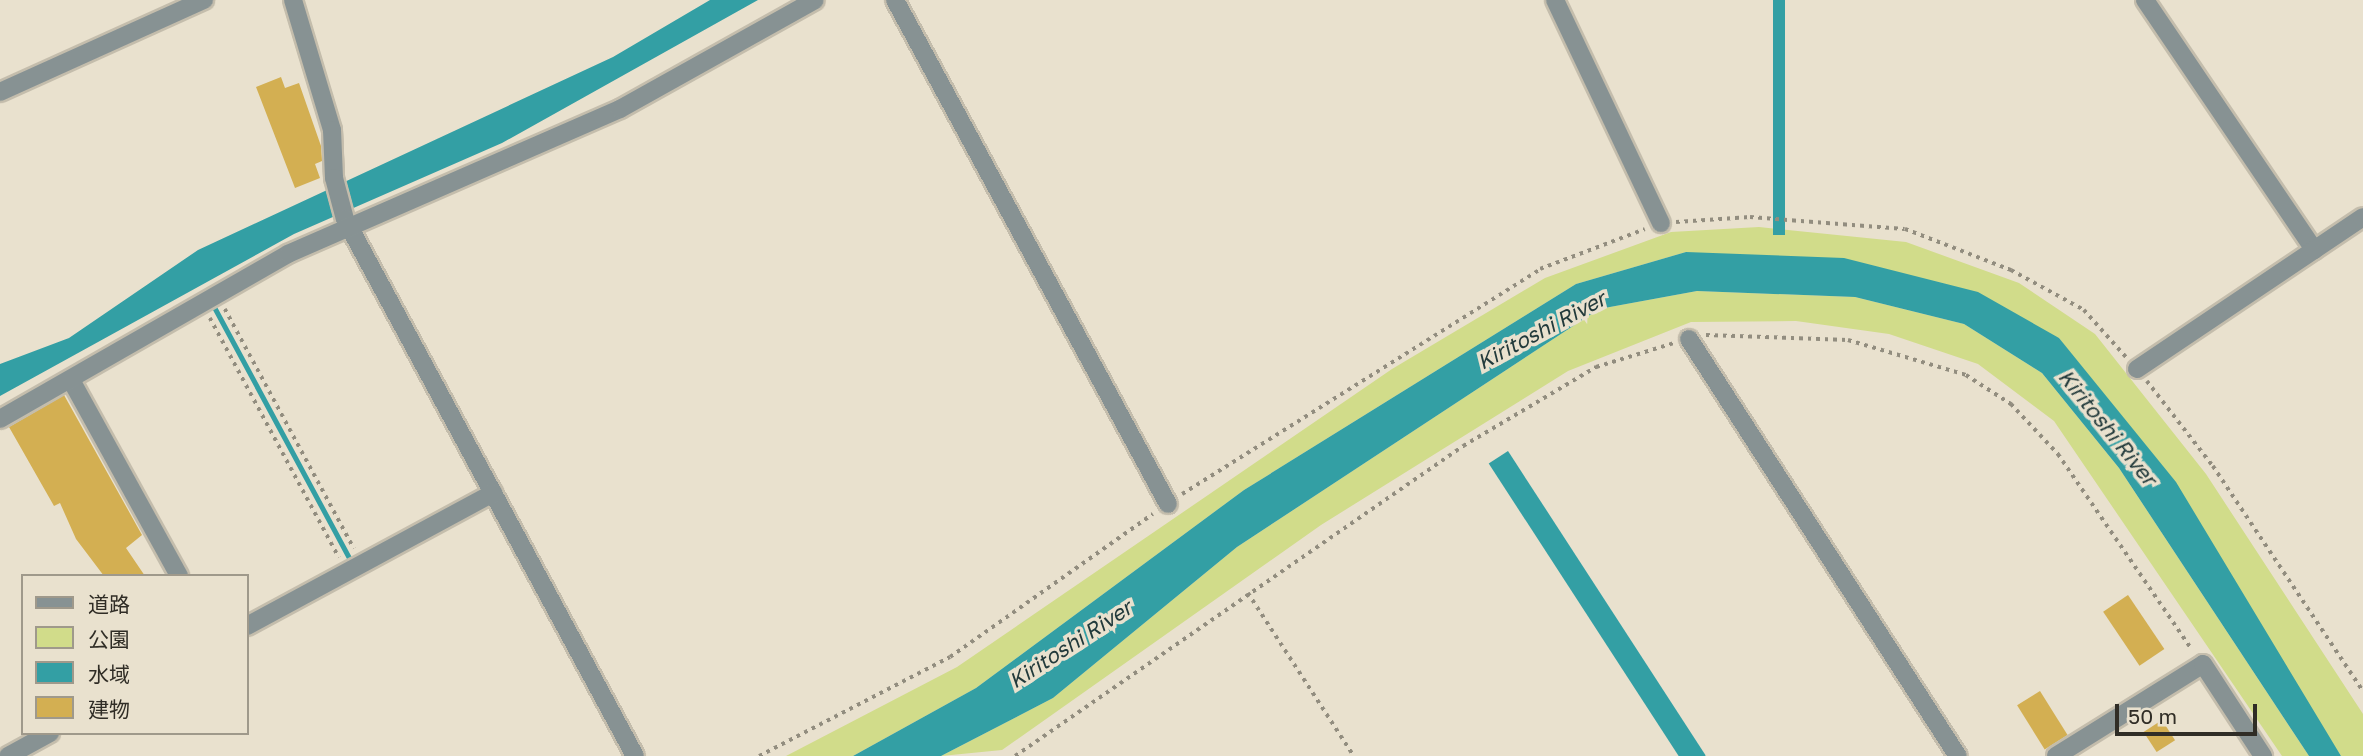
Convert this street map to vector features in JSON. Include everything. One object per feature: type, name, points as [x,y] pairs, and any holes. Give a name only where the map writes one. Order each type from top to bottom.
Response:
[{"type":"street","points":[[0,92],[204,0]]},
{"type":"street","points":[[293,0],[332,130],[334,178],[348,223],[635,756]]},
{"type":"street","points":[[0,419],[348,223],[620,108],[815,0]]},
{"type":"street","points":[[895,0],[1168,503]]},
{"type":"street","points":[[1555,0],[1661,223]]},
{"type":"street","points":[[2145,0],[2314,250]]},
{"type":"street","points":[[2137,369],[2363,217]]},
{"type":"street","points":[[1689,339],[1958,756]]},
{"type":"street","points":[[71,380],[178,574]]},
{"type":"street","points":[[248,625],[493,493]]},
{"type":"street","points":[[2056,756],[2203,664],[2263,756]]},
{"type":"street","points":[[8,756],[46,735]]},
{"type":"path","points":[[759,756],[950,657],[1168,503],[1539,269],[1661,223],[1751,217],[1905,229],[2011,270],[2084,310],[2137,369],[2213,466],[2363,691]]},
{"type":"path","points":[[210,299],[354,568]]},
{"type":"path","points":[[210,299],[354,568]]},
{"type":"path","points":[[1014,756],[1463,446],[1595,367],[1719,332],[1848,340],[1966,375],[2011,404],[2058,454],[2203,664]]},
{"type":"path","points":[[1248,593],[1354,756]]},
{"type":"green space","points":[[1759,227],[1906,242],[2019,283],[2095,334],[2206,474],[2363,714],[2363,756],[2341,756],[2059,338],[1686,252],[1576,284],[1244,490],[976,688],[853,756],[786,756],[957,667],[1392,369],[1545,278],[1671,232]]},
{"type":"green space","points":[[1697,291],[1855,297],[1964,324],[2042,373],[2119,468],[2309,756],[2282,756],[2054,421],[1978,364],[1889,334],[1796,321],[1691,322],[1568,371],[1321,525],[1002,750],[941,756],[1053,698],[1237,547],[1599,309]]},
{"type":"water","points":[[710,0],[758,0],[502,143],[294,234],[0,396],[0,364],[69,338],[198,250],[613,57]]},
{"type":"water","points":[[1773,0],[1785,0],[1785,235],[1773,235]]},
{"type":"water","name":"Kiritoshi River","points":[[1686,252],[1844,258],[1978,292],[2059,338],[2176,482],[2341,756],[2309,756],[2119,468],[2042,373],[1964,324],[1855,297],[1697,291],[1599,309],[1237,547],[1053,698],[941,756],[853,756],[976,688],[1244,490],[1576,284]]},
{"type":"water","points":[[1508,451],[1706,755],[1679,756],[1489,464]]},
{"type":"building","points":[[281,77],[285,88],[299,83],[321,146],[322,161],[315,164],[320,178],[295,188],[256,87]]},
{"type":"building","points":[[64,395],[142,535],[126,548],[144,574],[102,574],[76,539],[60,503],[54,506],[9,427]]},
{"type":"building","points":[[2128,595],[2164,649],[2139,666],[2103,612]]},
{"type":"building","points":[[2040,691],[2068,735],[2045,749],[2017,705]]},
{"type":"building","points":[[2162,720],[2175,740],[2157,752],[2144,732]]},
{"type":"waterway","points":[[214,307],[351,561]]},
{"type":"waterway","points":[[159,557],[168,574]]}]
